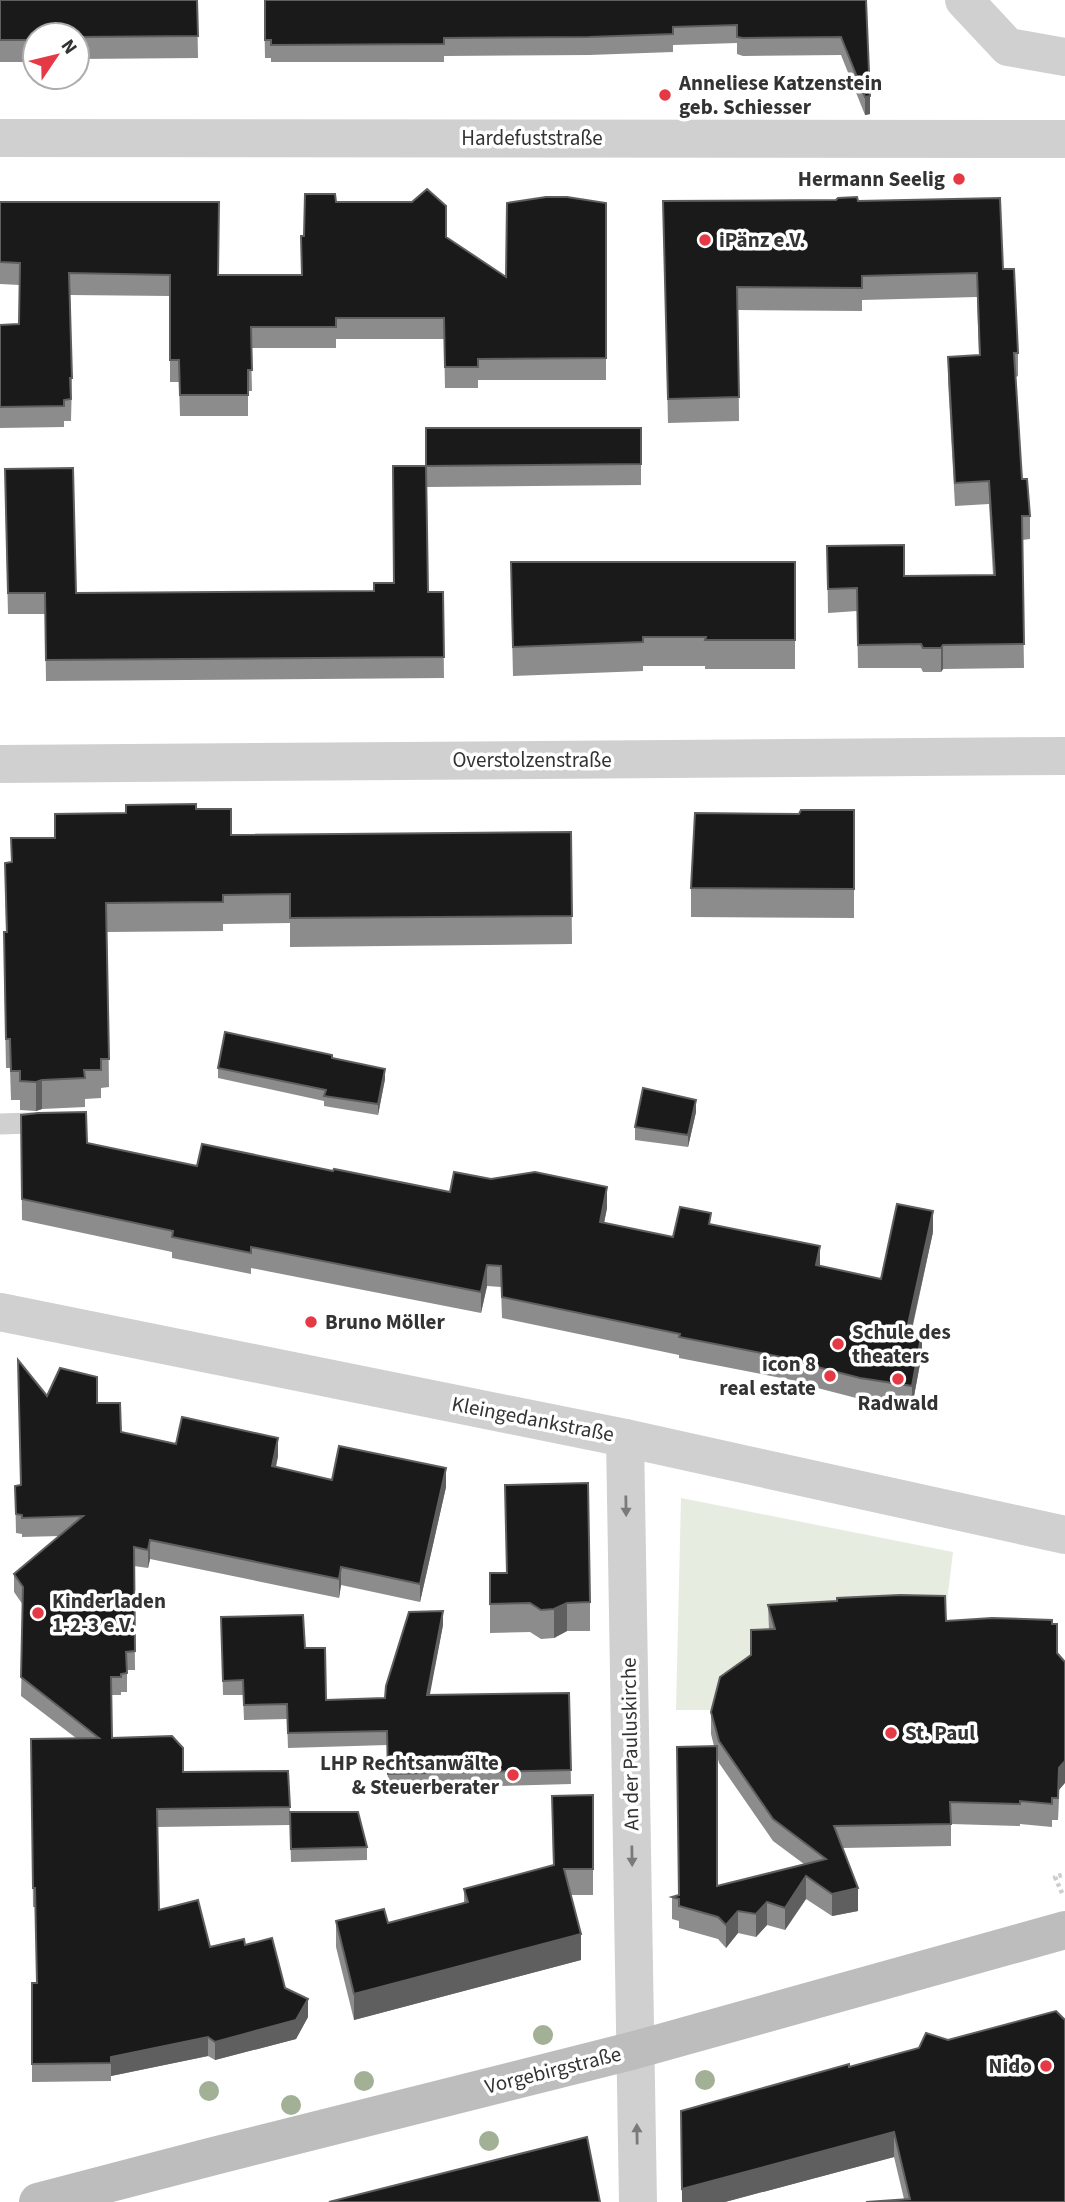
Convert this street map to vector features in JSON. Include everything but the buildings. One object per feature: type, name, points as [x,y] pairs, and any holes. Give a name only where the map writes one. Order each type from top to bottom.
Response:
[{"type":"main road","name":"Vorgebirgstraße","points":[[38,2202],[635,2050],[1065,1930]]},
{"type":"street","points":[[964,0],[1008,47],[1065,57]]},
{"type":"street","name":"Hardefuststraße","points":[[0,138],[1065,139]]},
{"type":"street","name":"Overstolzenstraße","points":[[0,764],[1065,756]]},
{"type":"street","name":"Kleingedankstraße","points":[[0,1312],[625,1437],[1065,1535]]},
{"type":"street","name":"An der Pauluskirche","points":[[625,1437],[638,2202]]},
{"type":"lane","points":[[0,1124],[43,1122]]},
{"type":"path","points":[[1065,1874],[1055,1877],[1065,1900]]},
{"type":"shaded area","points":[[681,1498],[953,1552],[945,1618],[770,1632],[721,1710],[676,1710]]},
{"type":"place","name":"Anneliese Katzenstein geb. Schiesser","points":[[665,95]]},
{"type":"place","name":"Hermann Seelig","points":[[959,179]]},
{"type":"place","name":"iPänz e.V.","points":[[705,240]]},
{"type":"place","name":"Bruno Möller","points":[[311,1322]]},
{"type":"place","name":"Schule des theaters","points":[[838,1344]]},
{"type":"place","name":"icon 8 real estate","points":[[830,1376]]},
{"type":"place","name":"Radwald","points":[[898,1379]]},
{"type":"place","name":"Kinderladen 1-2-3 e.V.","points":[[38,1613]]},
{"type":"place","name":"St. Paul","points":[[891,1733]]},
{"type":"place","name":"LHP Rechtsanwälte & Steuerberater","points":[[513,1775]]},
{"type":"place","name":"Nido","points":[[1046,2066]]}]
